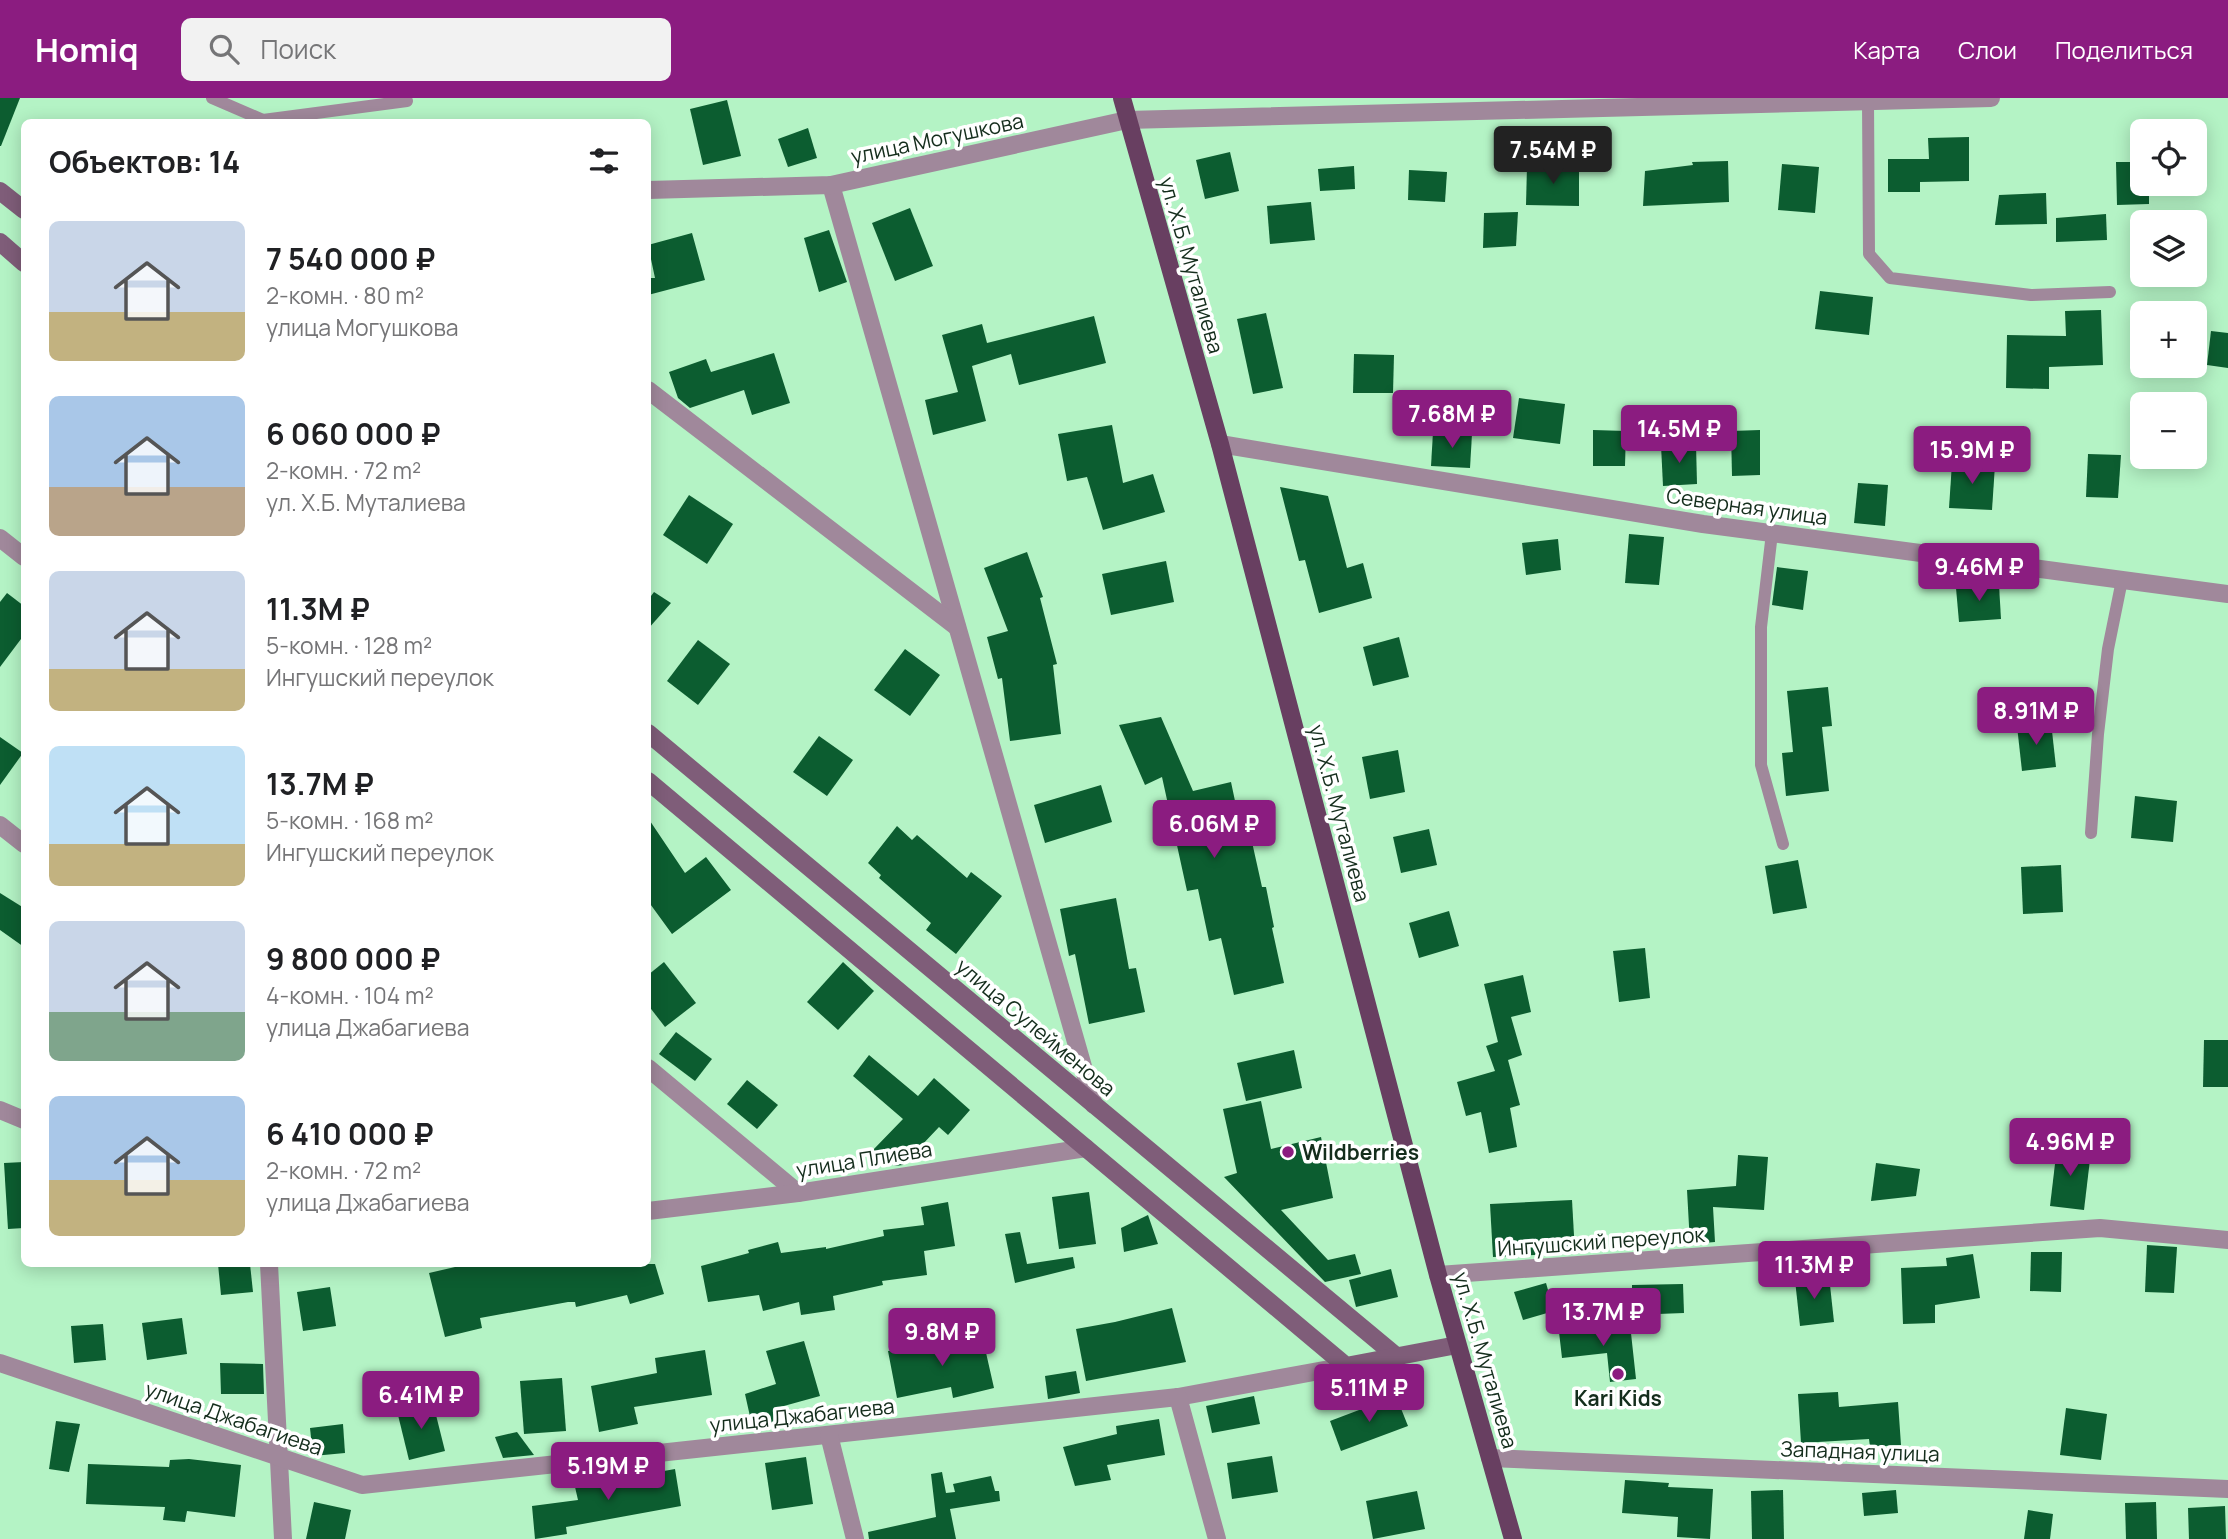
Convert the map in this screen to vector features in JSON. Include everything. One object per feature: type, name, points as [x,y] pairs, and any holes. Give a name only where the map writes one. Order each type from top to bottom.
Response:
[{"type":"main road","name":"ул. Х.Б. Муталиева","points":[[1122,98],[1220,444],[1437,1275],[1513,1539]]},
{"type":"main road","points":[[0,191],[21,208]]},
{"type":"main road","points":[[0,242],[21,260]]},
{"type":"main road","name":"улица Сулейменова","points":[[651,736],[1395,1356]]},
{"type":"main road","points":[[651,784],[1346,1366]]},
{"type":"main road","name":"улица Джабагиева","points":[[1346,1366],[1457,1345]]},
{"type":"street","name":"улица Могушкова","points":[[651,190],[831,185],[1127,120],[1991,98]]},
{"type":"street","points":[[831,185],[1094,1105]]},
{"type":"street","points":[[651,392],[957,626]]},
{"type":"street","name":"Северная улица","points":[[1220,444],[1703,524],[2228,594]]},
{"type":"street","points":[[0,538],[21,555]]},
{"type":"street","points":[[0,825],[21,842]]},
{"type":"street","points":[[651,1070],[798,1193]]},
{"type":"street","points":[[0,1110],[21,1119]]},
{"type":"street","name":"улица Плиева","points":[[651,1211],[798,1193],[1086,1148]]},
{"type":"street","name":"Ингушский переулок","points":[[1437,1275],[2100,1228],[2228,1240]]},
{"type":"street","points":[[269,1267],[283,1539]]},
{"type":"street","name":"улица Джабагиева","points":[[0,1363],[278,1459],[362,1485],[1178,1397],[1346,1366]]},
{"type":"street","points":[[1178,1397],[1217,1539]]},
{"type":"street","points":[[829,1435],[855,1539]]},
{"type":"street","name":"Западная улица","points":[[1490,1458],[2228,1489]]},
{"type":"lane","points":[[212,98],[259,119]]},
{"type":"lane","points":[[277,119],[407,101]]},
{"type":"lane","points":[[1868,102],[1869,254],[1890,278],[2031,295],[2110,292]]},
{"type":"lane","points":[[1772,533],[1761,627],[1761,765],[1783,844]]},
{"type":"lane","points":[[2091,833],[2098,734],[2108,649],[2122,580]]},
{"type":"building","points":[[0,98],[20,98],[1,146],[0,146]]},
{"type":"building","points":[[727,100],[741,156],[703,165],[690,109]]},
{"type":"building","points":[[808,128],[817,158],[788,167],[778,139]]},
{"type":"building","points":[[1969,137],[1969,181],[1920,182],[1920,192],[1888,192],[1888,159],[1929,159],[1928,138]]},
{"type":"building","points":[[1230,152],[1239,191],[1205,199],[1196,160]]},
{"type":"building","points":[[1728,161],[1729,202],[1643,206],[1645,171],[1693,165],[1692,162]]},
{"type":"building","points":[[2116,162],[2130,162],[2130,196],[2149,196],[2149,204],[2117,205]]},
{"type":"building","points":[[1782,164],[1819,167],[1815,213],[1778,210]]},
{"type":"building","points":[[1354,166],[1355,189],[1320,191],[1318,169]]},
{"type":"building","points":[[1527,166],[1579,166],[1579,206],[1526,205]]},
{"type":"building","points":[[1409,170],[1447,172],[1445,202],[1408,200]]},
{"type":"building","points":[[2046,193],[2047,224],[1995,225],[1999,195]]},
{"type":"building","points":[[1311,202],[1315,240],[1270,244],[1267,206]]},
{"type":"building","points":[[910,208],[933,266],[895,281],[872,223]]},
{"type":"building","points":[[1518,212],[1516,246],[1483,248],[1484,213]]},
{"type":"building","points":[[2106,214],[2107,240],[2056,242],[2056,218]]},
{"type":"building","points":[[829,230],[847,282],[819,292],[804,238]]},
{"type":"building","points":[[692,233],[705,280],[651,294],[651,278],[655,278],[651,244]]},
{"type":"building","points":[[1820,291],[1873,297],[1869,335],[1815,329]]},
{"type":"building","points":[[2101,310],[2103,365],[2049,367],[2049,389],[2006,388],[2007,335],[2066,336],[2065,311]]},
{"type":"building","points":[[1266,313],[1283,388],[1253,394],[1237,319]]},
{"type":"building","points":[[1094,316],[1106,363],[1019,385],[1011,354],[972,366],[986,421],[933,435],[925,400],[958,392],[942,335],[982,324],[987,343]]},
{"type":"building","points":[[2211,331],[2228,333],[2228,368],[2207,365]]},
{"type":"building","points":[[774,353],[790,403],[752,415],[744,390],[690,408],[678,398],[669,372],[706,359],[711,372]]},
{"type":"building","points":[[1354,354],[1394,355],[1393,393],[1353,393]]},
{"type":"building","points":[[1519,398],[1565,404],[1560,444],[1513,438]]},
{"type":"building","points":[[1112,425],[1123,483],[1153,474],[1165,512],[1103,530],[1087,477],[1067,481],[1058,434]]},
{"type":"building","points":[[1593,430],[1626,431],[1625,466],[1593,466]]},
{"type":"building","points":[[1760,430],[1760,475],[1732,476],[1731,431]]},
{"type":"building","points":[[1433,432],[1472,434],[1470,468],[1431,466]]},
{"type":"building","points":[[1696,444],[1697,484],[1663,486],[1661,445]]},
{"type":"building","points":[[2088,454],[2121,455],[2118,498],[2086,497]]},
{"type":"building","points":[[1952,463],[1995,465],[1992,510],[1949,508]]},
{"type":"building","points":[[1858,483],[1888,485],[1885,526],[1854,523]]},
{"type":"building","points":[[1280,487],[1328,496],[1347,568],[1363,563],[1372,598],[1319,613],[1305,560],[1299,561]]},
{"type":"building","points":[[689,495],[733,524],[707,564],[663,535]]},
{"type":"building","points":[[1629,534],[1664,537],[1659,585],[1625,583]]},
{"type":"building","points":[[1558,539],[1561,570],[1526,575],[1522,543]]},
{"type":"building","points":[[1027,552],[1043,597],[1040,598],[1057,664],[1053,665],[1061,734],[1010,741],[1002,678],[998,679],[987,637],[1008,631],[984,568]]},
{"type":"building","points":[[1166,561],[1174,602],[1111,615],[1102,574]]},
{"type":"building","points":[[1777,567],[1808,571],[1803,610],[1772,605]]},
{"type":"building","points":[[1999,585],[2001,619],[1959,622],[1956,588]]},
{"type":"building","points":[[654,592],[671,603],[651,626],[651,596]]},
{"type":"building","points":[[7,593],[21,604],[21,639],[0,667],[0,602]]},
{"type":"building","points":[[1399,637],[1409,677],[1373,686],[1363,647]]},
{"type":"building","points":[[698,640],[730,664],[698,705],[667,681]]},
{"type":"building","points":[[905,649],[940,675],[910,716],[874,690]]},
{"type":"building","points":[[1828,687],[1832,726],[1822,727],[1829,791],[1786,796],[1782,753],[1793,752],[1787,691]]},
{"type":"building","points":[[1161,717],[1193,791],[1231,782],[1242,834],[1250,833],[1262,887],[1266,887],[1284,983],[1234,995],[1221,938],[1209,941],[1198,889],[1187,891],[1162,777],[1145,785],[1119,725]]},
{"type":"building","points":[[2051,722],[2056,767],[2022,771],[2017,726]]},
{"type":"building","points":[[819,736],[853,760],[827,796],[793,772]]},
{"type":"building","points":[[0,737],[21,752],[21,756],[0,785]]},
{"type":"building","points":[[1398,750],[1405,792],[1370,799],[1362,757]]},
{"type":"building","points":[[1101,785],[1112,822],[1045,843],[1034,805]]},
{"type":"building","points":[[2135,796],[2177,801],[2173,842],[2131,838]]},
{"type":"building","points":[[651,822],[685,873],[706,857],[731,890],[672,934],[651,905]]},
{"type":"building","points":[[897,826],[912,840],[917,835],[967,878],[971,872],[1002,896],[956,954],[926,930],[931,923],[879,878],[881,875],[868,863]]},
{"type":"building","points":[[1429,829],[1437,865],[1401,873],[1393,837]]},
{"type":"building","points":[[1798,860],[1807,908],[1773,914],[1765,866]]},
{"type":"building","points":[[2061,865],[2063,912],[2023,914],[2021,867]]},
{"type":"building","points":[[0,893],[21,906],[21,945],[0,930]]},
{"type":"building","points":[[1116,898],[1129,969],[1136,968],[1145,1012],[1089,1024],[1075,954],[1069,956],[1060,909]]},
{"type":"building","points":[[1449,911],[1459,946],[1419,958],[1409,923]]},
{"type":"building","points":[[1645,948],[1650,998],[1619,1002],[1613,951]]},
{"type":"building","points":[[664,962],[696,1003],[665,1027],[651,1009],[651,973]]},
{"type":"building","points":[[843,962],[874,991],[838,1030],[807,1002]]},
{"type":"building","points":[[1523,975],[1531,1012],[1511,1017],[1522,1055],[1508,1060],[1520,1105],[1510,1108],[1517,1147],[1489,1153],[1481,1112],[1466,1116],[1457,1082],[1495,1071],[1486,1046],[1498,1042],[1484,984]]},
{"type":"building","points":[[676,1032],[712,1059],[695,1081],[659,1054]]},
{"type":"building","points":[[2204,1040],[2228,1040],[2228,1087],[2203,1087]]},
{"type":"building","points":[[1294,1050],[1302,1088],[1246,1101],[1237,1063]]},
{"type":"building","points":[[869,1055],[918,1096],[934,1078],[970,1110],[948,1135],[939,1127],[903,1165],[895,1166],[873,1150],[903,1119],[853,1076]]},
{"type":"building","points":[[747,1080],[778,1105],[757,1129],[727,1104]]},
{"type":"building","points":[[1261,1101],[1271,1149],[1321,1137],[1333,1198],[1281,1210],[1328,1260],[1355,1254],[1361,1274],[1325,1282],[1224,1177],[1237,1173],[1223,1109]]},
{"type":"building","points":[[2057,1147],[2091,1151],[2084,1210],[2050,1206]]},
{"type":"building","points":[[1738,1155],[1768,1157],[1764,1210],[1713,1207],[1715,1242],[1690,1244],[1687,1190],[1736,1186]]},
{"type":"building","points":[[21,1162],[21,1228],[8,1229],[4,1163]]},
{"type":"building","points":[[1876,1163],[1920,1169],[1916,1196],[1871,1201]]},
{"type":"building","points":[[1089,1192],[1096,1244],[1059,1249],[1052,1197]]},
{"type":"building","points":[[1572,1200],[1575,1253],[1493,1257],[1490,1204]]},
{"type":"building","points":[[948,1202],[955,1246],[924,1251],[927,1275],[882,1281],[883,1285],[833,1296],[835,1310],[801,1315],[799,1302],[763,1311],[759,1295],[708,1302],[701,1266],[778,1242],[781,1253],[826,1249],[884,1236],[883,1230],[924,1225],[921,1207]]},
{"type":"building","points":[[1148,1215],[1158,1244],[1124,1252],[1121,1228]]},
{"type":"building","points":[[1020,1232],[1027,1264],[1073,1257],[1075,1268],[1015,1283],[1005,1234]]},
{"type":"building","points":[[2147,1245],[2177,1247],[2174,1293],[2145,1292]]},
{"type":"building","points":[[2031,1252],[2062,1252],[2061,1292],[2030,1291]]},
{"type":"building","points":[[1973,1254],[1980,1298],[1935,1305],[1935,1323],[1903,1324],[1901,1268],[1947,1266],[1946,1258]]},
{"type":"building","points":[[651,1264],[655,1264],[664,1294],[630,1304],[627,1295],[576,1307],[575,1302],[568,1302],[480,1318],[482,1328],[445,1337],[429,1273],[455,1267],[651,1267]]},
{"type":"building","points":[[218,1267],[250,1267],[253,1292],[221,1295]]},
{"type":"building","points":[[1391,1269],[1398,1297],[1356,1307],[1349,1280]]},
{"type":"building","points":[[1829,1276],[1834,1322],[1800,1326],[1795,1280]]},
{"type":"building","points":[[1546,1283],[1554,1311],[1523,1320],[1514,1292]]},
{"type":"building","points":[[1683,1284],[1684,1313],[1632,1315],[1632,1285]]},
{"type":"building","points":[[330,1287],[336,1326],[303,1331],[297,1292]]},
{"type":"building","points":[[1172,1308],[1186,1362],[1086,1381],[1076,1329]]},
{"type":"building","points":[[182,1318],[187,1354],[147,1360],[142,1323]]},
{"type":"building","points":[[103,1324],[106,1360],[74,1363],[71,1326]]},
{"type":"building","points":[[1630,1324],[1636,1379],[1610,1382],[1607,1353],[1562,1358],[1559,1332]]},
{"type":"building","points":[[982,1335],[994,1388],[953,1398],[951,1387],[897,1398],[888,1351],[918,1346],[918,1349]]},
{"type":"building","points":[[804,1341],[820,1396],[773,1409],[776,1426],[753,1430],[745,1394],[776,1384],[766,1351]]},
{"type":"building","points":[[705,1350],[712,1395],[634,1407],[638,1424],[599,1432],[591,1386],[657,1373],[655,1358]]},
{"type":"building","points":[[220,1363],[263,1364],[264,1394],[221,1394]]},
{"type":"building","points":[[1076,1371],[1080,1393],[1048,1399],[1045,1376]]},
{"type":"building","points":[[562,1378],[566,1431],[524,1434],[520,1381]]},
{"type":"building","points":[[1838,1392],[1839,1407],[1898,1402],[1901,1445],[1870,1447],[1869,1439],[1801,1443],[1798,1394]]},
{"type":"building","points":[[1254,1396],[1260,1424],[1212,1433],[1206,1406]]},
{"type":"building","points":[[1396,1396],[1408,1426],[1341,1451],[1330,1421]]},
{"type":"building","points":[[433,1403],[445,1451],[409,1460],[397,1411]]},
{"type":"building","points":[[2066,1408],[2107,1414],[2101,1460],[2060,1455]]},
{"type":"building","points":[[1159,1419],[1165,1455],[1107,1465],[1111,1480],[1075,1486],[1063,1447],[1117,1434],[1116,1426]]},
{"type":"building","points":[[56,1421],[80,1424],[69,1472],[49,1469]]},
{"type":"building","points":[[343,1424],[345,1453],[313,1456],[310,1428]]},
{"type":"building","points":[[517,1432],[534,1455],[503,1458],[495,1437]]},
{"type":"building","points":[[1272,1456],[1278,1492],[1232,1499],[1227,1463]]},
{"type":"building","points":[[806,1457],[813,1504],[772,1510],[765,1463]]},
{"type":"building","points":[[189,1459],[241,1465],[235,1517],[187,1511],[185,1522],[163,1520],[165,1507],[86,1504],[88,1464],[169,1467],[170,1460]]},
{"type":"building","points":[[675,1469],[681,1506],[566,1527],[567,1534],[535,1539],[532,1506],[578,1500],[575,1487]]},
{"type":"building","points":[[942,1472],[946,1493],[955,1492],[953,1484],[991,1476],[995,1491],[999,1491],[1000,1501],[950,1509],[956,1539],[869,1539],[868,1532],[936,1517],[931,1474]]},
{"type":"building","points":[[1625,1480],[1669,1483],[1668,1487],[1713,1489],[1710,1539],[1677,1537],[1678,1517],[1622,1513]]},
{"type":"building","points":[[1783,1490],[1784,1539],[1752,1539],[1751,1491]]},
{"type":"building","points":[[1896,1490],[1898,1513],[1864,1516],[1862,1493]]},
{"type":"building","points":[[1417,1491],[1425,1529],[1373,1539],[1366,1501]]},
{"type":"building","points":[[314,1502],[351,1510],[345,1539],[306,1539]]},
{"type":"building","points":[[2156,1502],[2157,1539],[2126,1539],[2125,1503]]},
{"type":"building","points":[[2225,1506],[2226,1539],[2189,1539],[2188,1508]]},
{"type":"building","points":[[2028,1510],[2053,1514],[2050,1539],[2024,1539]]},
{"type":"place","name":"Wildberries","points":[[1288,1152]]},
{"type":"place","name":"Kari Kids","points":[[1618,1374]]}]
